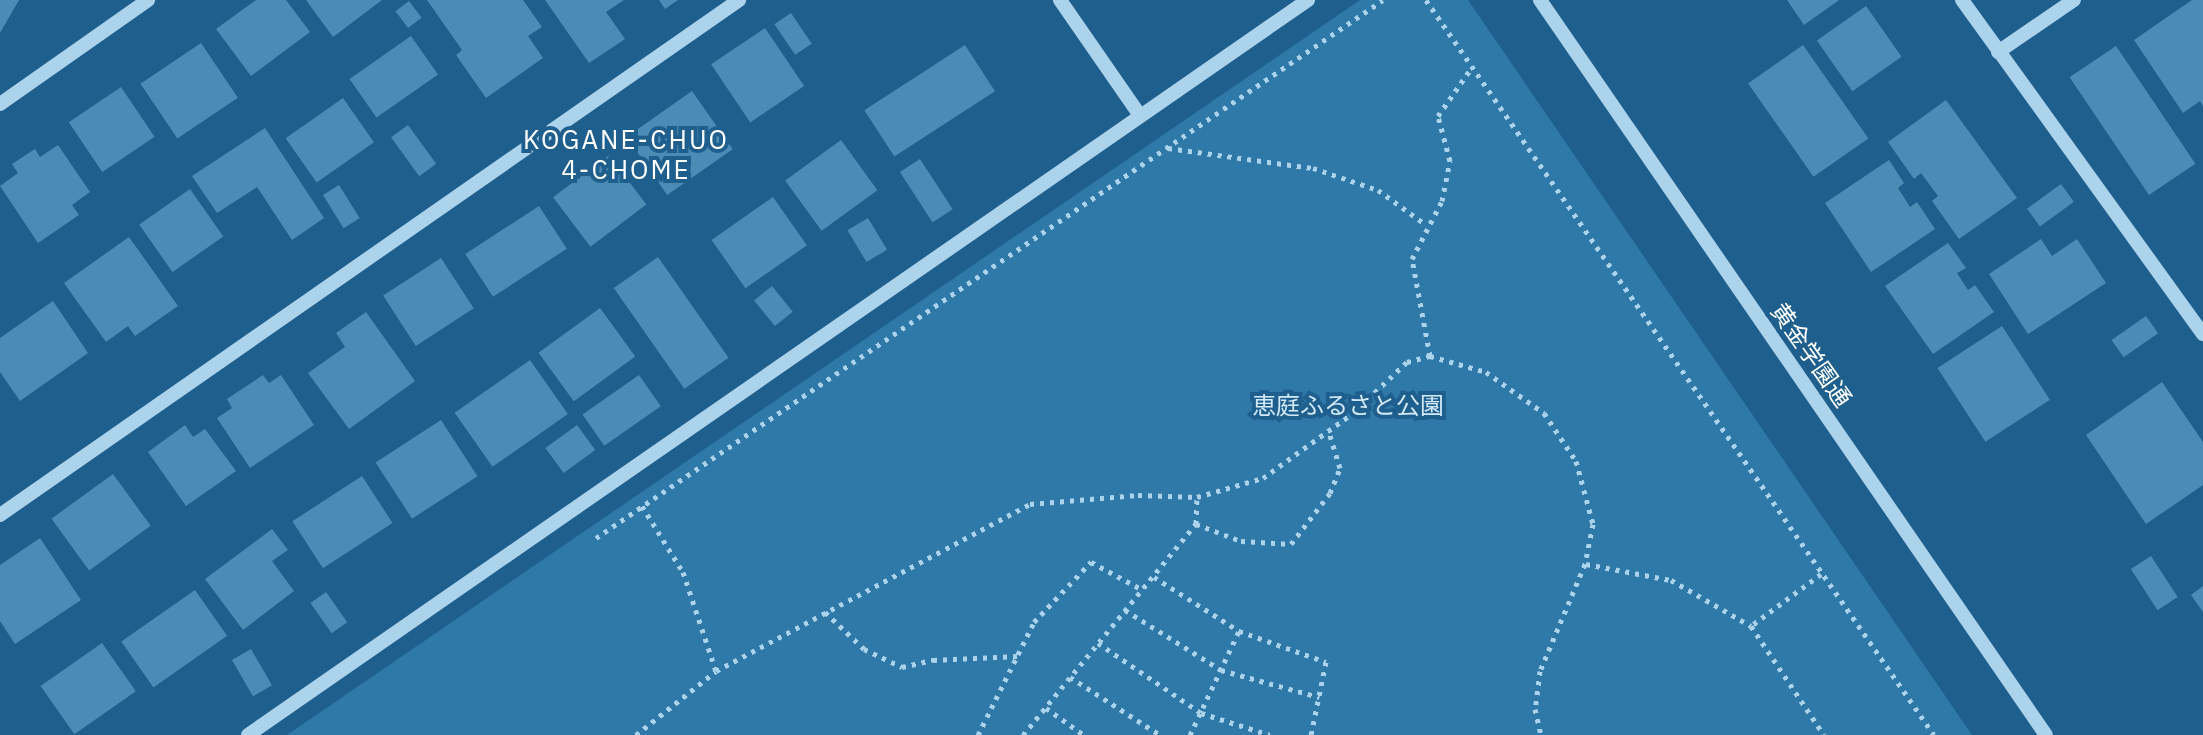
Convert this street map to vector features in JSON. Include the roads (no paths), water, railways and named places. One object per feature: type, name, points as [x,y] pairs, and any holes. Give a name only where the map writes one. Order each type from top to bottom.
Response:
[{"type":"street","points":[[0,104],[148,0]]},
{"type":"street","points":[[0,515],[739,0]]},
{"type":"street","points":[[1060,0],[1139,114]]},
{"type":"street","points":[[248,735],[1139,114],[1308,0]]},
{"type":"street","name":"黄金学園通","points":[[1540,0],[2046,735]]},
{"type":"street","points":[[1962,0],[2201,326]]},
{"type":"street","points":[[1998,52],[2074,0]]},
{"type":"district","name":"KOGANE-CHUO 4-CHOME","points":[[626,155]]},
{"type":"park label","name":"恵庭ふるさと公園","points":[[1348,406]]}]
